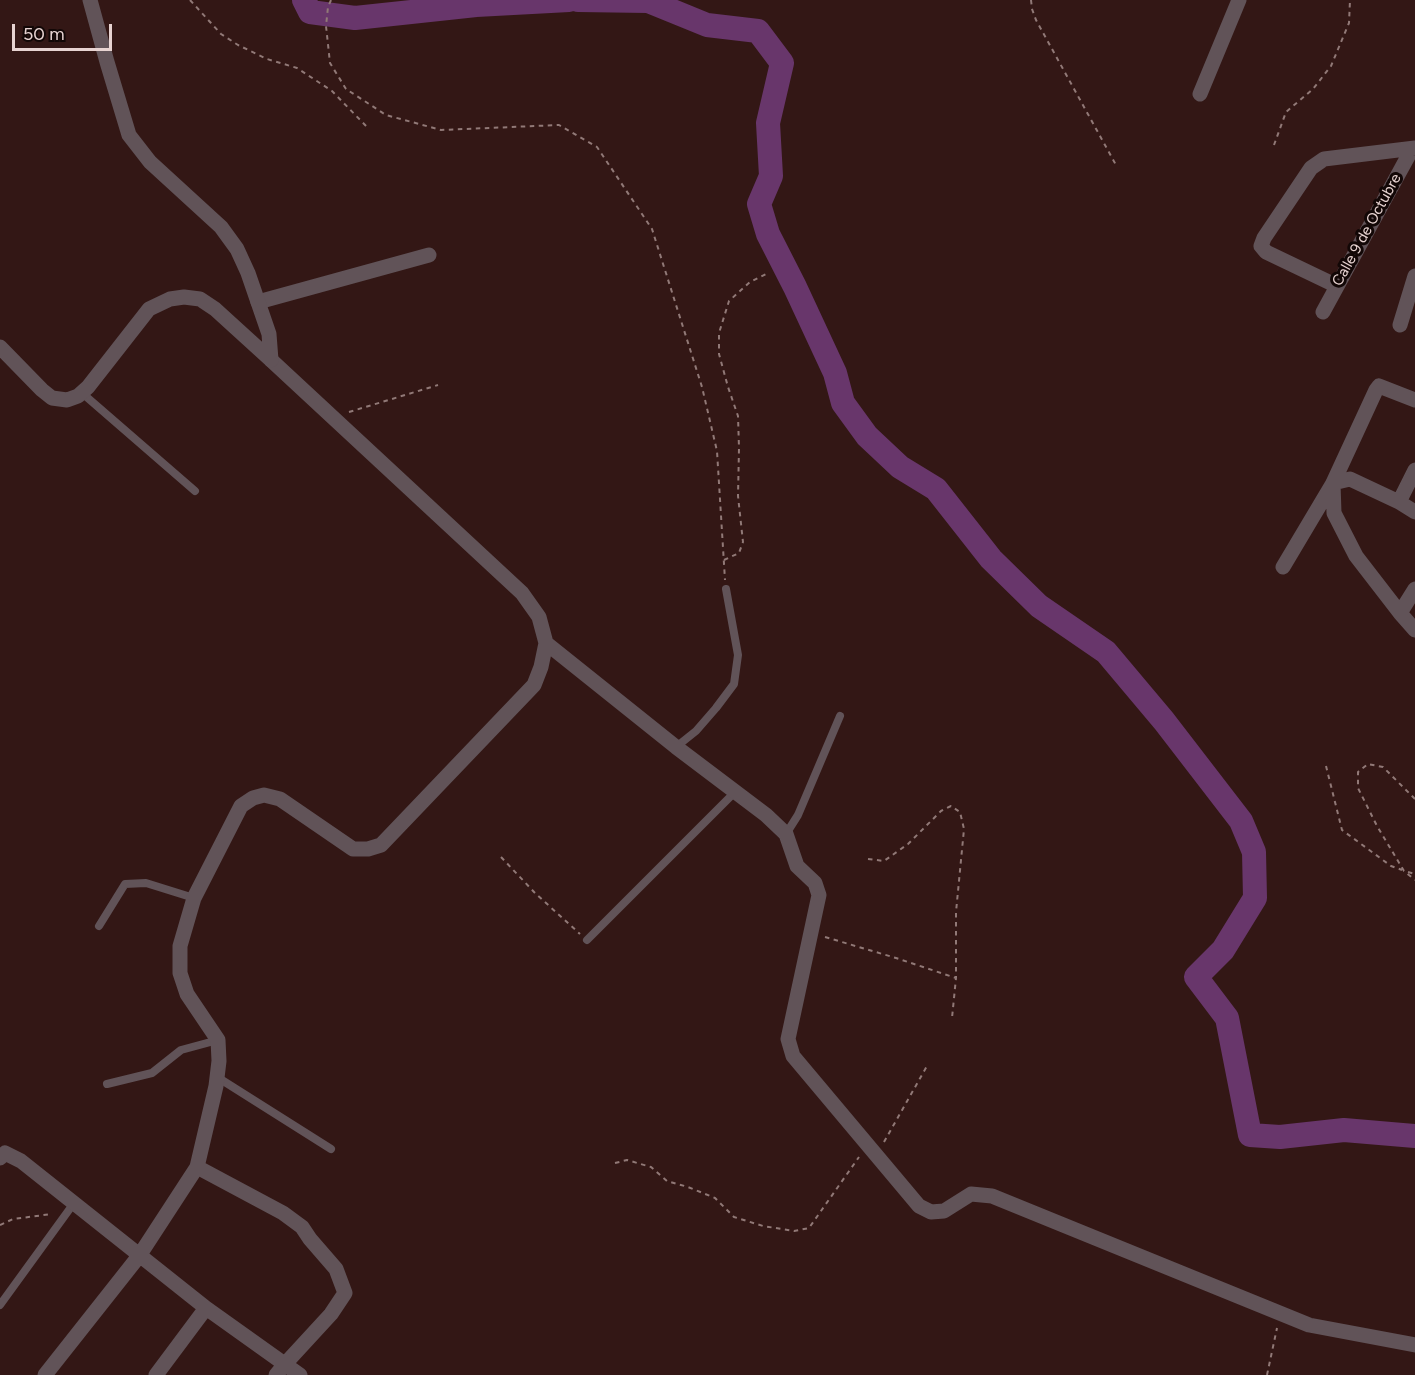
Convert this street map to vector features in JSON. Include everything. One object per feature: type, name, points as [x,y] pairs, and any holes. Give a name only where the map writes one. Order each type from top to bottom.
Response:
[{"type":"street","points":[[90,0],[129,135],[150,162],[221,228],[237,249],[269,334],[271,360]]},
{"type":"street","points":[[1200,94],[1239,0]]},
{"type":"street","points":[[1337,286],[1266,252],[1262,246],[1264,238],[1311,168],[1317,163],[1324,159],[1413,148]]},
{"type":"street","name":"Calle 9 de Octubre","points":[[1323,312],[1413,148]]},
{"type":"street","points":[[258,302],[429,255]]},
{"type":"street","points":[[1400,325],[1415,276]]},
{"type":"street","points":[[0,347],[52,398],[67,400],[78,396],[88,387],[149,309],[170,299],[184,297],[200,299],[215,309],[271,360],[522,593],[539,617],[546,643],[534,685],[381,845],[368,849],[353,849],[280,799],[264,795],[253,798],[241,806],[194,898],[180,946],[180,973],[187,994],[218,1040],[217,1077],[197,1167],[140,1256],[45,1375]]},
{"type":"street","points":[[1283,567],[1333,483],[1379,386],[1415,400]]},
{"type":"street","points":[[1399,502],[1415,470]]},
{"type":"street","points":[[1333,483],[1350,479],[1415,512]]},
{"type":"street","points":[[1333,483],[1334,513],[1356,556],[1415,630]]},
{"type":"street","points":[[1400,613],[1415,589]]},
{"type":"street","points":[[546,643],[676,747],[766,815],[786,834],[797,866],[815,883],[819,895],[788,1039],[793,1056],[919,1206],[931,1212],[944,1211],[971,1194],[992,1196],[1309,1325],[1415,1345]]},
{"type":"street","points":[[0,1158],[4,1153],[21,1161],[71,1207],[140,1256],[281,1369],[300,1375]]},
{"type":"street","points":[[197,1167],[283,1213],[302,1227],[336,1269],[345,1293],[331,1314],[281,1369]]},
{"type":"street","points":[[156,1375],[206,1308]]},
{"type":"lane","points":[[82,393],[195,491]]},
{"type":"lane","points":[[676,747],[696,730],[734,684],[738,655],[726,589]]},
{"type":"lane","points":[[786,834],[798,815],[840,716]]},
{"type":"lane","points":[[587,940],[735,792]]},
{"type":"lane","points":[[99,926],[126,884],[146,883],[194,898]]},
{"type":"lane","points":[[107,1084],[152,1073],[181,1050],[218,1040]]},
{"type":"lane","points":[[217,1077],[331,1149]]},
{"type":"lane","points":[[0,1305],[71,1207]]},
{"type":"path","points":[[190,0],[221,34],[238,45],[297,68],[332,91],[367,128]]},
{"type":"path","points":[[331,0],[326,27],[330,63],[346,89],[386,115],[441,130],[559,125],[597,147],[652,229],[699,377],[717,451],[726,589]]},
{"type":"path","points":[[1030,0],[1036,20],[1116,165]]},
{"type":"path","points":[[1274,145],[1286,112],[1313,89],[1331,66],[1348,23],[1350,0]]},
{"type":"path","points":[[724,560],[739,553],[744,542],[738,496],[738,416],[719,354],[719,333],[729,301],[750,282],[768,273]]},
{"type":"path","points":[[332,417],[438,385]]},
{"type":"path","points":[[1415,799],[1383,767],[1368,764],[1358,772],[1358,788],[1377,826],[1404,870],[1415,880]]},
{"type":"path","points":[[1326,766],[1342,830],[1390,866],[1415,874]]},
{"type":"path","points":[[868,859],[885,861],[908,844],[941,812],[951,806],[960,812],[964,828],[956,912],[957,978],[952,1018]]},
{"type":"path","points":[[501,857],[587,940]]},
{"type":"path","points":[[811,932],[957,978]]},
{"type":"path","points":[[615,1163],[627,1160],[651,1167],[668,1181],[715,1198],[734,1217],[763,1226],[795,1231],[809,1228],[872,1150],[927,1066]]},
{"type":"path","points":[[0,1225],[13,1218],[71,1207]]},
{"type":"path","points":[[1267,1375],[1281,1313]]},
{"type":"waterway","points":[[304,0],[310,12],[355,18],[476,5],[569,0]]},
{"type":"waterway","points":[[578,0],[648,1],[707,25],[758,31],[782,63],[768,123],[771,176],[759,204],[768,234],[835,373],[843,403],[867,436],[900,467],[936,489],[991,559],[1039,606],[1106,652],[1164,721],[1241,821],[1254,852],[1255,898],[1223,950],[1196,977],[1227,1018],[1250,1135],[1280,1137],[1344,1130],[1415,1136]]}]
